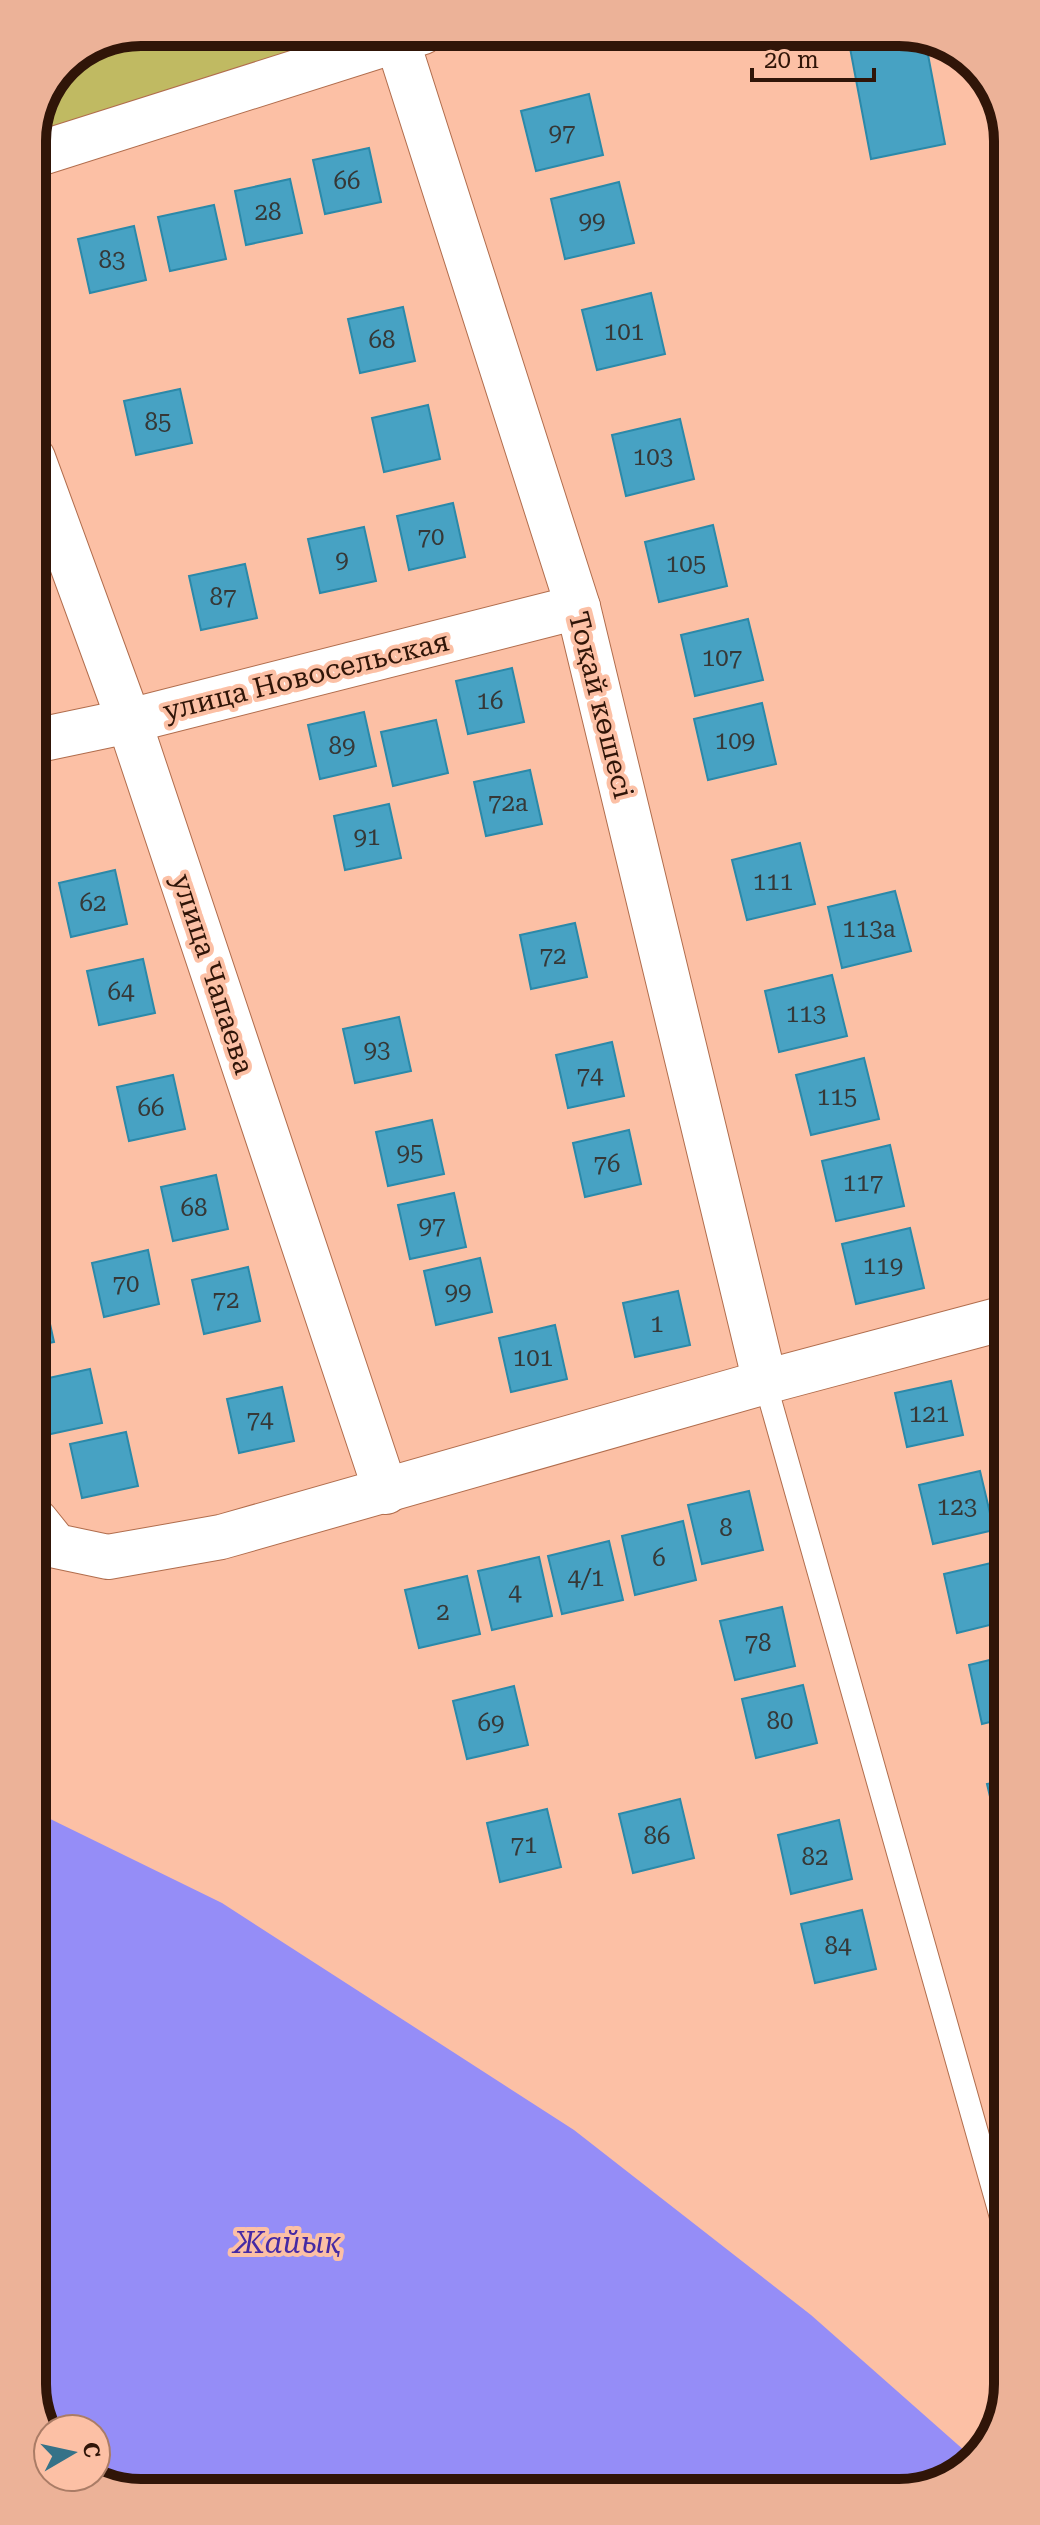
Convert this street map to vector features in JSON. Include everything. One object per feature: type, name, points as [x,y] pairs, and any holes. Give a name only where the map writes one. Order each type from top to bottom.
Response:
[{"type":"street","points":[[46,152],[378,46]]},
{"type":"street","name":"Тоқай көшесі","points":[[413,46],[578,607],[765,1382]]},
{"type":"street","name":"улица Чапаева","points":[[46,494],[129,721],[386,1492]]},
{"type":"street","name":"улица Новосельская","points":[[46,738],[129,721],[578,607]]},
{"type":"street","points":[[46,1534],[56,1546],[108,1557],[221,1537],[765,1382],[994,1321]]},
{"type":"lane","points":[[765,1382],[994,2192]]},
{"type":"shaded area","points":[[141,46],[308,46],[46,136],[49,116],[66,83],[78,70],[105,53]]},
{"type":"water","name":"Жайық","points":[[46,1817],[222,1903],[574,2130],[811,2315],[965,2451],[952,2463],[930,2474],[899,2479],[135,2479],[112,2475],[112,2413],[51,2413],[47,2397]]},
{"type":"building","points":[[850,46],[905,46],[927,50],[945,144],[871,159]]},
{"type":"building","points":[[589,94],[603,155],[536,171],[521,111]]},
{"type":"building","points":[[369,148],[381,202],[325,214],[313,160]]},
{"type":"building","points":[[290,179],[302,233],[246,245],[235,191]]},
{"type":"building","points":[[619,182],[634,243],[565,259],[551,199]]},
{"type":"building","points":[[214,205],[226,259],[170,271],[158,217]]},
{"type":"building","points":[[134,226],[146,280],[90,293],[78,239]]},
{"type":"building","points":[[651,293],[665,354],[597,370],[582,310]]},
{"type":"building","points":[[403,307],[415,361],[360,373],[348,319]]},
{"type":"building","points":[[180,389],[192,443],[136,455],[124,401]]},
{"type":"building","points":[[428,405],[440,459],[384,472],[372,418]]},
{"type":"building","points":[[680,419],[694,479],[626,496],[612,435]]},
{"type":"building","points":[[453,503],[465,557],[409,570],[397,516]]},
{"type":"building","points":[[713,525],[727,586],[659,602],[645,542]]},
{"type":"building","points":[[364,527],[376,581],[320,593],[308,539]]},
{"type":"building","points":[[245,564],[257,618],[201,630],[189,576]]},
{"type":"building","points":[[748,619],[763,680],[695,696],[681,635]]},
{"type":"building","points":[[512,668],[524,722],[468,734],[456,681]]},
{"type":"building","points":[[762,703],[776,764],[708,780],[694,719]]},
{"type":"building","points":[[364,712],[376,766],[320,779],[308,725]]},
{"type":"building","points":[[436,720],[448,773],[393,786],[381,732]]},
{"type":"building","points":[[530,770],[542,824],[486,836],[474,782]]},
{"type":"building","points":[[389,804],[401,858],[345,870],[334,816]]},
{"type":"building","points":[[800,843],[815,904],[747,920],[732,860]]},
{"type":"building","points":[[115,870],[127,924],[71,937],[59,883]]},
{"type":"building","points":[[895,891],[911,951],[842,968],[828,907]]},
{"type":"building","points":[[575,923],[587,977],[531,989],[520,935]]},
{"type":"building","points":[[143,959],[155,1013],[99,1025],[87,971]]},
{"type":"building","points":[[832,975],[847,1036],[779,1052],[765,991]]},
{"type":"building","points":[[399,1017],[411,1071],[355,1083],[343,1029]]},
{"type":"building","points":[[612,1042],[624,1096],[568,1108],[556,1055]]},
{"type":"building","points":[[864,1058],[879,1119],[811,1135],[796,1075]]},
{"type":"building","points":[[173,1075],[185,1129],[129,1141],[117,1087]]},
{"type":"building","points":[[432,1120],[444,1174],[388,1186],[376,1132]]},
{"type":"building","points":[[629,1130],[641,1184],[585,1197],[573,1143]]},
{"type":"building","points":[[890,1145],[904,1206],[836,1221],[822,1161]]},
{"type":"building","points":[[216,1175],[228,1229],[173,1241],[161,1187]]},
{"type":"building","points":[[454,1193],[466,1247],[410,1259],[398,1205]]},
{"type":"building","points":[[910,1228],[924,1288],[856,1304],[842,1244]]},
{"type":"building","points":[[148,1250],[159,1304],[104,1317],[92,1263]]},
{"type":"building","points":[[480,1258],[492,1312],[436,1325],[424,1271]]},
{"type":"building","points":[[248,1267],[260,1321],[204,1334],[192,1280]]},
{"type":"building","points":[[678,1291],[690,1345],[635,1357],[623,1303]]},
{"type":"building","points":[[46,1306],[54,1342],[46,1344]]},
{"type":"building","points":[[555,1325],[567,1379],[511,1392],[499,1338]]},
{"type":"building","points":[[90,1369],[102,1423],[46,1435],[46,1379]]},
{"type":"building","points":[[951,1381],[963,1435],[907,1447],[895,1393]]},
{"type":"building","points":[[282,1387],[294,1441],[239,1453],[227,1399]]},
{"type":"building","points":[[126,1432],[138,1486],[82,1498],[70,1444]]},
{"type":"building","points":[[980,1471],[994,1530],[933,1544],[919,1485]]},
{"type":"building","points":[[749,1491],[763,1550],[702,1564],[688,1505]]},
{"type":"building","points":[[683,1521],[696,1580],[635,1595],[622,1536]]},
{"type":"building","points":[[609,1541],[623,1600],[562,1614],[548,1556]]},
{"type":"building","points":[[539,1557],[552,1616],[492,1630],[478,1571]]},
{"type":"building","points":[[994,1562],[994,1624],[957,1633],[944,1574]]},
{"type":"building","points":[[467,1576],[480,1634],[419,1648],[405,1590]]},
{"type":"building","points":[[782,1607],[795,1666],[735,1680],[720,1621]]},
{"type":"building","points":[[994,1659],[994,1721],[982,1724],[969,1665]]},
{"type":"building","points":[[803,1685],[817,1743],[756,1758],[742,1699]]},
{"type":"building","points":[[514,1686],[528,1745],[467,1759],[453,1701]]},
{"type":"building","points":[[994,1783],[994,1814],[987,1784]]},
{"type":"building","points":[[680,1799],[694,1858],[633,1873],[619,1814]]},
{"type":"building","points":[[547,1809],[561,1867],[500,1882],[487,1823]]},
{"type":"building","points":[[839,1820],[852,1879],[791,1894],[778,1835]]},
{"type":"building","points":[[862,1910],[876,1969],[815,1983],[801,1924]]}]
